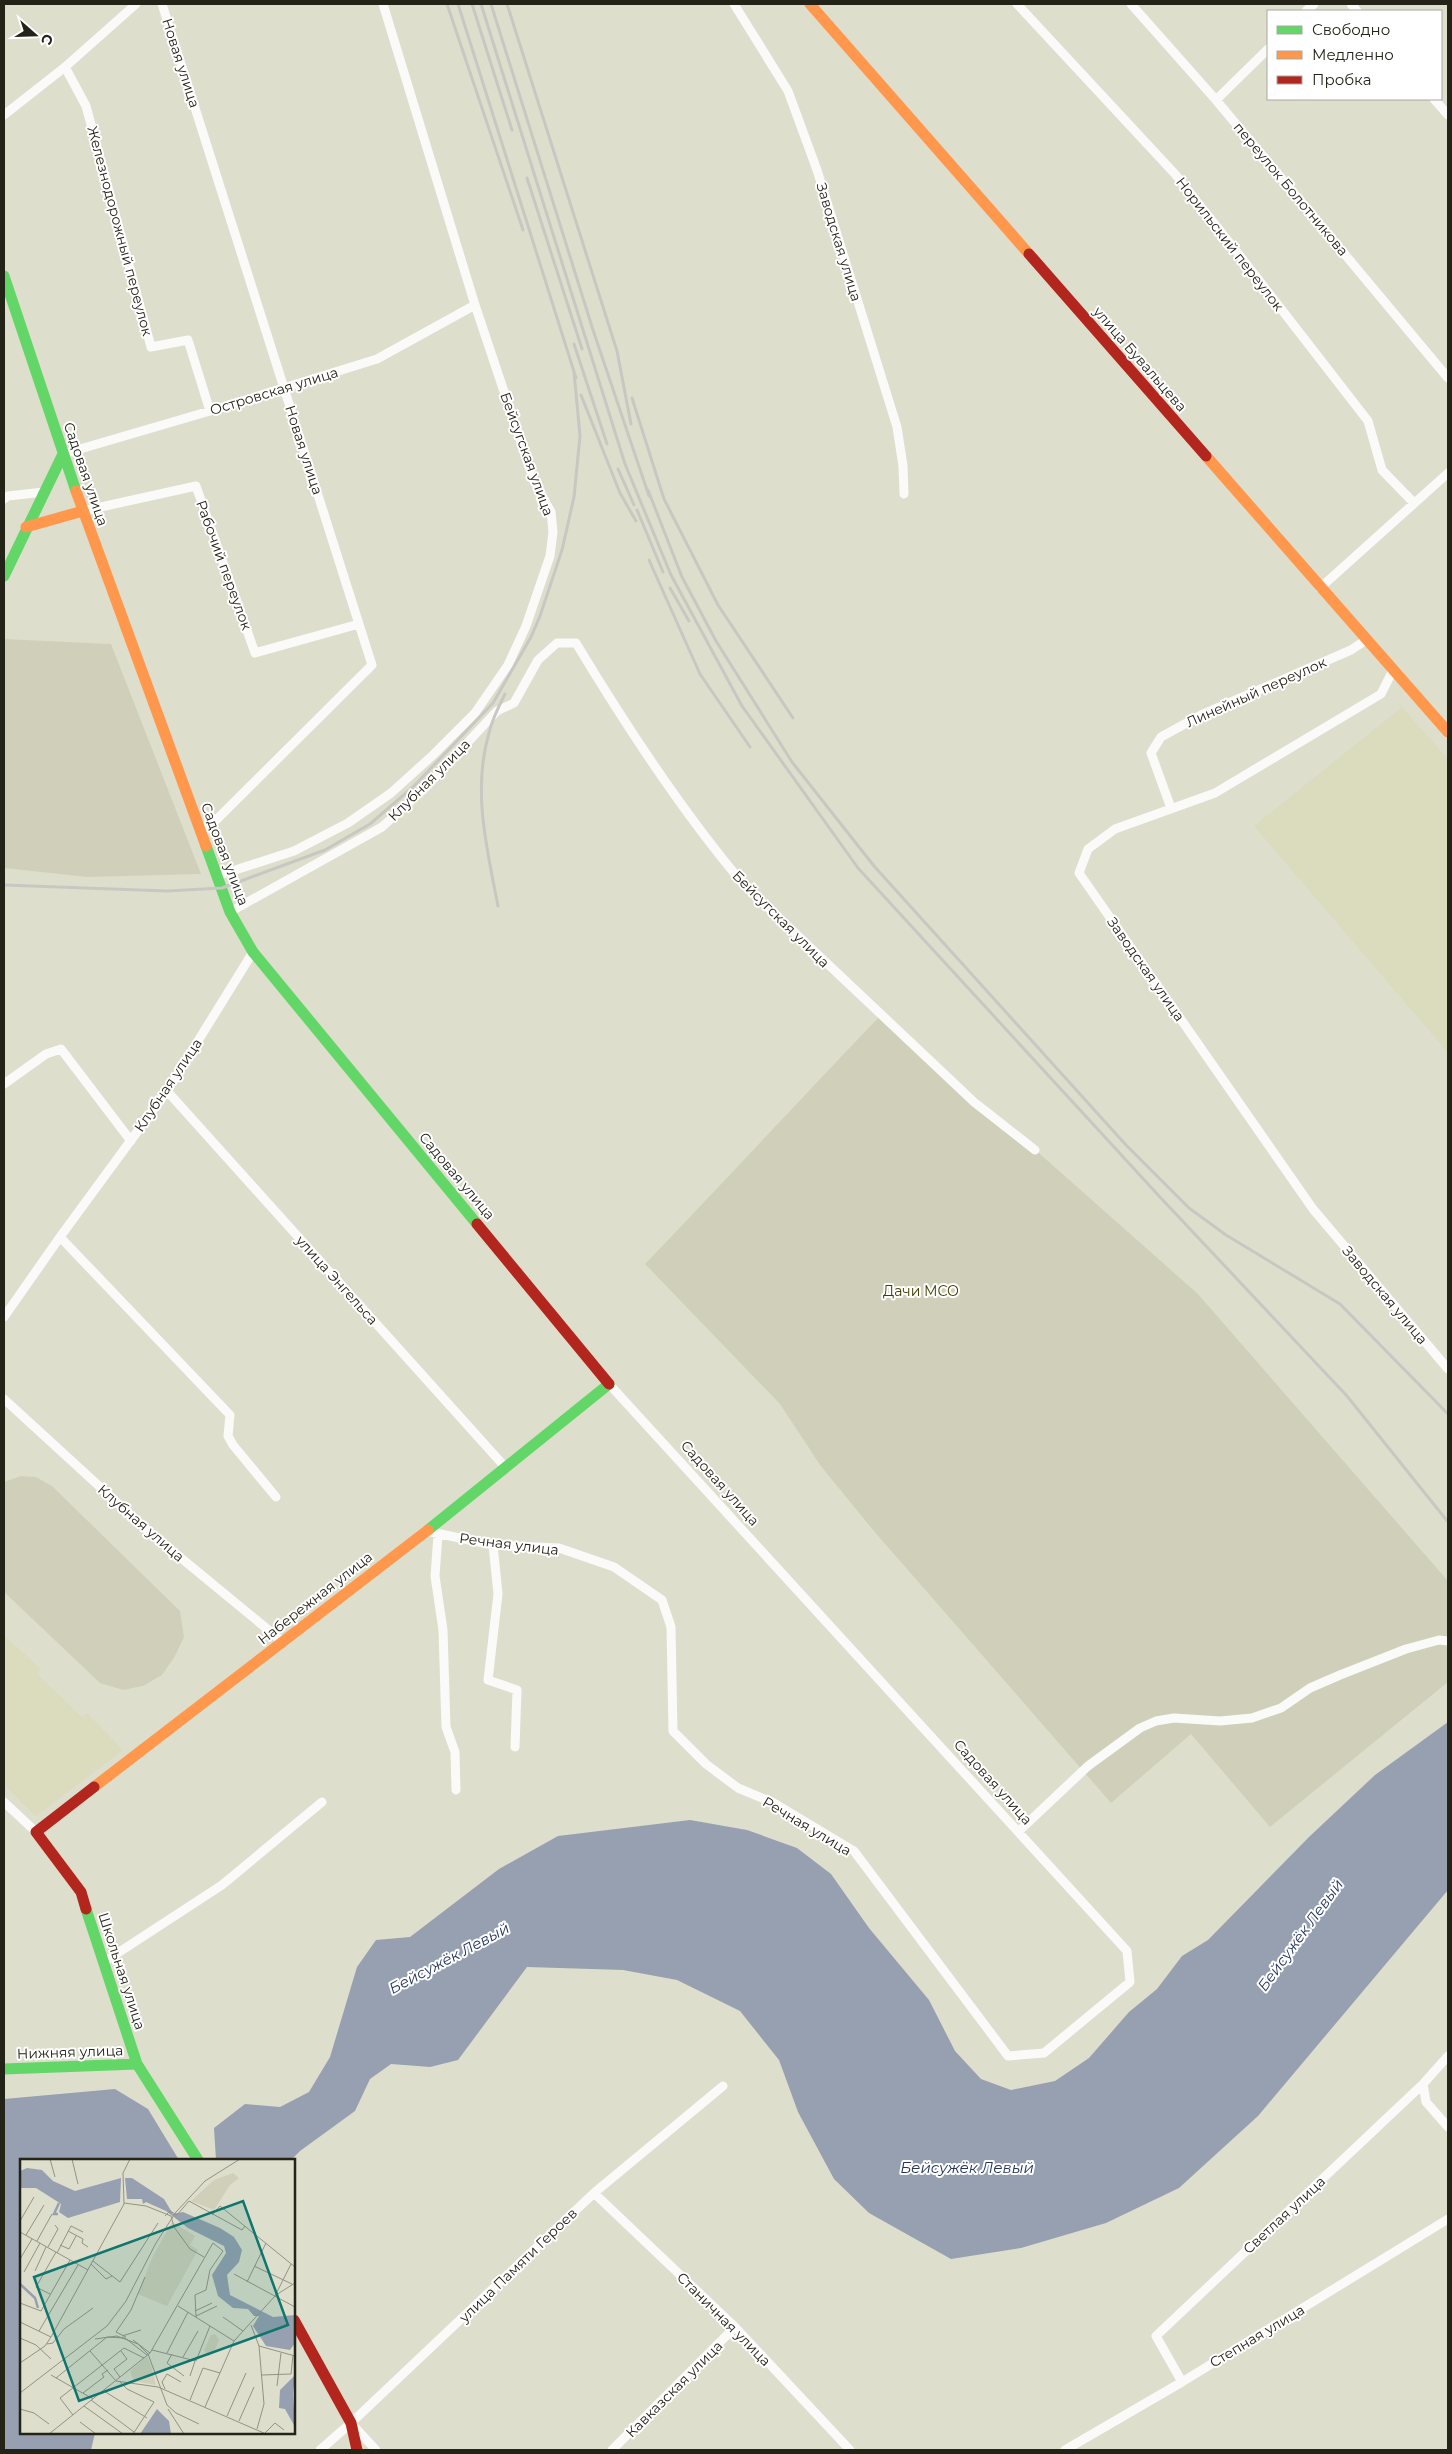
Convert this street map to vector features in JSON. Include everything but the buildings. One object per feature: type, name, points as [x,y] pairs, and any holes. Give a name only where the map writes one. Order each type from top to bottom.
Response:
[{"type":"street","points":[[4,115],[65,67],[136,4]]},
{"type":"street","name":"Новая улица","points":[[162,4],[372,665],[201,835]]},
{"type":"street","name":"Бейсугская улица","points":[[217,876],[294,851],[348,823],[391,793],[475,713],[508,665],[526,626],[550,556],[553,532],[551,512],[534,481],[474,304],[384,4]]},
{"type":"street","name":"Заводская улица","points":[[734,4],[788,91],[817,170],[897,427],[903,466],[904,494]]},
{"type":"street","name":"улица Бувальцева","points":[[810,4],[1448,732]]},
{"type":"street","name":"Норильский переулок","points":[[1017,4],[1175,174],[1368,421],[1382,470],[1414,503]]},
{"type":"street","name":"переулок Болотникова","points":[[1131,4],[1216,100],[1448,378]]},
{"type":"street","points":[[1216,100],[1267,50]]},
{"type":"street","name":"Железнодорожный переулок","points":[[65,67],[86,106],[151,347],[188,340],[210,411]]},
{"type":"street","points":[[1435,100],[1448,115]]},
{"type":"street","name":"Садовая улица","points":[[4,276],[6,295],[201,835],[230,912],[253,952],[609,1384],[1126,1951]]},
{"type":"street","name":"Островская улица","points":[[63,454],[377,359],[474,304]]},
{"type":"street","points":[[4,576],[26,527],[63,454]]},
{"type":"street","points":[[1320,588],[1448,474]]},
{"type":"street","name":"Рабочий переулок","points":[[83,511],[196,486],[256,652],[359,624]]},
{"type":"street","points":[[4,499],[8,496],[44,492]]},
{"type":"street","points":[[26,527],[83,511]]},
{"type":"street","name":"Линейный переулок","points":[[1171,808],[1151,753],[1161,737],[1201,714],[1351,650],[1366,640]]},
{"type":"street","name":"Клубная улица","points":[[230,912],[382,827],[425,788],[497,711],[514,703],[538,660],[557,643],[576,643]]},
{"type":"street","name":"Бейсугская улица","points":[[576,643],[619,713],[724,860],[745,886],[974,1102],[1035,1150]]},
{"type":"street","name":"Заводская улица","points":[[1393,670],[1381,694],[1215,793],[1115,829],[1088,849],[1080,873],[1313,1209],[1448,1370]]},
{"type":"street","name":"Клубная улица","points":[[4,1318],[60,1237],[168,1091],[253,952]]},
{"type":"street","name":"Клубная улица","points":[[4,1084],[46,1054],[61,1049],[130,1141]]},
{"type":"street","name":"улица Энгельса","points":[[168,1091],[506,1468]]},
{"type":"street","points":[[60,1237],[230,1415],[228,1436],[233,1446],[276,1497]]},
{"type":"street","name":"Набережная улица","points":[[36,1832],[426,1531],[609,1384]]},
{"type":"street","name":"Клубная улица","points":[[4,1399],[147,1530],[283,1642]]},
{"type":"street","name":"Речная улица","points":[[426,1531],[493,1545],[558,1548],[614,1566],[662,1600],[671,1627],[673,1731],[706,1764],[738,1788],[774,1803],[854,1851],[1008,2056],[1044,2053],[1130,1982],[1126,1951]]},
{"type":"street","points":[[438,1535],[435,1576],[443,1630],[446,1727],[456,1752],[456,1790]]},
{"type":"street","points":[[493,1545],[498,1594],[488,1680],[517,1690],[515,1747]]},
{"type":"street","points":[[1018,1832],[1088,1766],[1140,1728],[1156,1720],[1174,1718],[1220,1721],[1252,1718],[1281,1708],[1310,1688],[1406,1649],[1439,1640],[1448,1641]]},
{"type":"street","name":"Школьная улица","points":[[4,1802],[36,1832],[81,1892],[137,2064],[196,2159]]},
{"type":"street","points":[[104,1962],[222,1885],[322,1802]]},
{"type":"street","name":"Светлая улица","points":[[1182,2382],[1156,2336],[1422,2084],[1448,2056]]},
{"type":"street","name":"Нижняя улица","points":[[4,2069],[137,2064]]},
{"type":"street","points":[[1422,2084],[1426,2102],[1448,2127]]},
{"type":"street","name":"улица Памяти Героев","points":[[320,2450],[351,2423],[594,2193],[723,2086]]},
{"type":"street","name":"Станичная улица","points":[[594,2193],[735,2327],[850,2450]]},
{"type":"street","name":"Степная улица","points":[[1065,2450],[1182,2382],[1448,2219]]},
{"type":"street","points":[[295,2322],[351,2423],[376,2450]]},
{"type":"street","name":"Кавказская улица","points":[[612,2450],[735,2327]]},
{"type":"street","points":[[351,2423],[357,2450]]},
{"type":"shaded area","points":[[1402,707],[1448,759],[1448,1053],[1254,826]]},
{"type":"shaded area","points":[[4,1635],[41,1669],[36,1673],[82,1717],[87,1713],[123,1750],[36,1816],[4,1785]]},
{"type":"green space","points":[[4,639],[111,644],[201,874],[87,877],[4,868]]},
{"type":"green space","name":"Дачи МСО","points":[[882,1014],[1198,1294],[1448,1581],[1448,1682],[1270,1827],[1191,1734],[1111,1803],[873,1530],[820,1465],[780,1404],[645,1264]]},
{"type":"green space","points":[[21,1476],[36,1477],[52,1486],[180,1611],[184,1637],[175,1656],[162,1675],[143,1686],[123,1690],[100,1683],[4,1592],[4,1482]]},
{"type":"water","name":"Бейсужёк Левый","points":[[1448,1722],[1448,1890],[1258,2116],[1179,2188],[1106,2223],[1021,2248],[951,2259],[869,2213],[834,2179],[798,2112],[779,2060],[740,2011],[677,1980],[623,1970],[527,1967],[458,2060],[430,2067],[391,2064],[370,2079],[355,2111],[300,2151],[292,2159],[216,2159],[214,2128],[245,2104],[280,2107],[309,2092],[330,2057],[357,1967],[376,1940],[410,1937],[499,1869],[558,1836],[690,1820],[747,1830],[797,1848],[831,1874],[869,1928],[929,2000],[955,2051],[981,2079],[1011,2090],[1055,2081],[1089,2058],[1129,2012],[1157,1989],[1182,1956],[1208,1940],[1309,1837],[1375,1775]]},
{"type":"water","points":[[115,2089],[148,2109],[178,2159],[20,2159],[20,2434],[95,2434],[91,2450],[4,2450],[4,2099]]},
{"type":"railway","points":[[447,4],[523,230]]},
{"type":"railway","points":[[458,4],[576,378]]},
{"type":"railway","points":[[472,4],[512,130]]},
{"type":"railway","points":[[481,4],[625,464],[671,575],[742,706],[858,868],[1159,1196],[1347,1396],[1448,1522]]},
{"type":"railway","points":[[491,4],[593,330],[649,496]]},
{"type":"railway","points":[[507,4],[617,351],[631,424]]},
{"type":"railway","points":[[527,178],[582,349]]},
{"type":"railway","points":[[574,344],[607,444]]},
{"type":"railway","points":[[4,885],[167,891],[222,888],[325,850],[370,824],[413,787],[493,703],[531,637],[540,616],[562,550],[574,497],[580,436],[574,372]]},
{"type":"railway","points":[[581,395],[620,493],[636,521]]},
{"type":"railway","points":[[632,398],[664,499],[718,605],[793,718]]},
{"type":"railway","points":[[618,469],[634,505]]},
{"type":"railway","points":[[648,490],[682,577],[716,641],[792,762],[874,866],[1126,1145],[1189,1208],[1226,1235],[1340,1304],[1448,1414]]},
{"type":"railway","points":[[637,510],[663,572]]},
{"type":"railway","points":[[649,560],[700,674],[750,747]]},
{"type":"railway","points":[[670,588],[689,621]]},
{"type":"railway","points":[[498,906],[486,841],[481,798],[484,754],[490,728],[505,694]]},
{"type":"traffic: fast","points":[[4,276],[76,491]]},
{"type":"traffic: fast","points":[[4,576],[63,454]]},
{"type":"traffic: fast","points":[[206,846],[230,912],[253,952],[477,1224]]},
{"type":"traffic: fast","points":[[428,1530],[609,1384]]},
{"type":"traffic: fast","points":[[86,1909],[137,2064],[197,2159]]},
{"type":"traffic: fast","points":[[4,2069],[137,2064]]},
{"type":"traffic: slow","points":[[810,4],[1029,254]]},
{"type":"traffic: slow","points":[[1206,456],[1448,732]]},
{"type":"traffic: slow","points":[[76,491],[206,846]]},
{"type":"traffic: slow","points":[[26,527],[83,511]]},
{"type":"traffic: slow","points":[[94,1787],[428,1530]]},
{"type":"traffic: jam","points":[[1029,254],[1206,456]]},
{"type":"traffic: jam","points":[[477,1224],[609,1384]]},
{"type":"traffic: jam","points":[[86,1909],[81,1892],[36,1832],[94,1787]]},
{"type":"traffic: jam","points":[[295,2322],[351,2423],[357,2450]]}]
